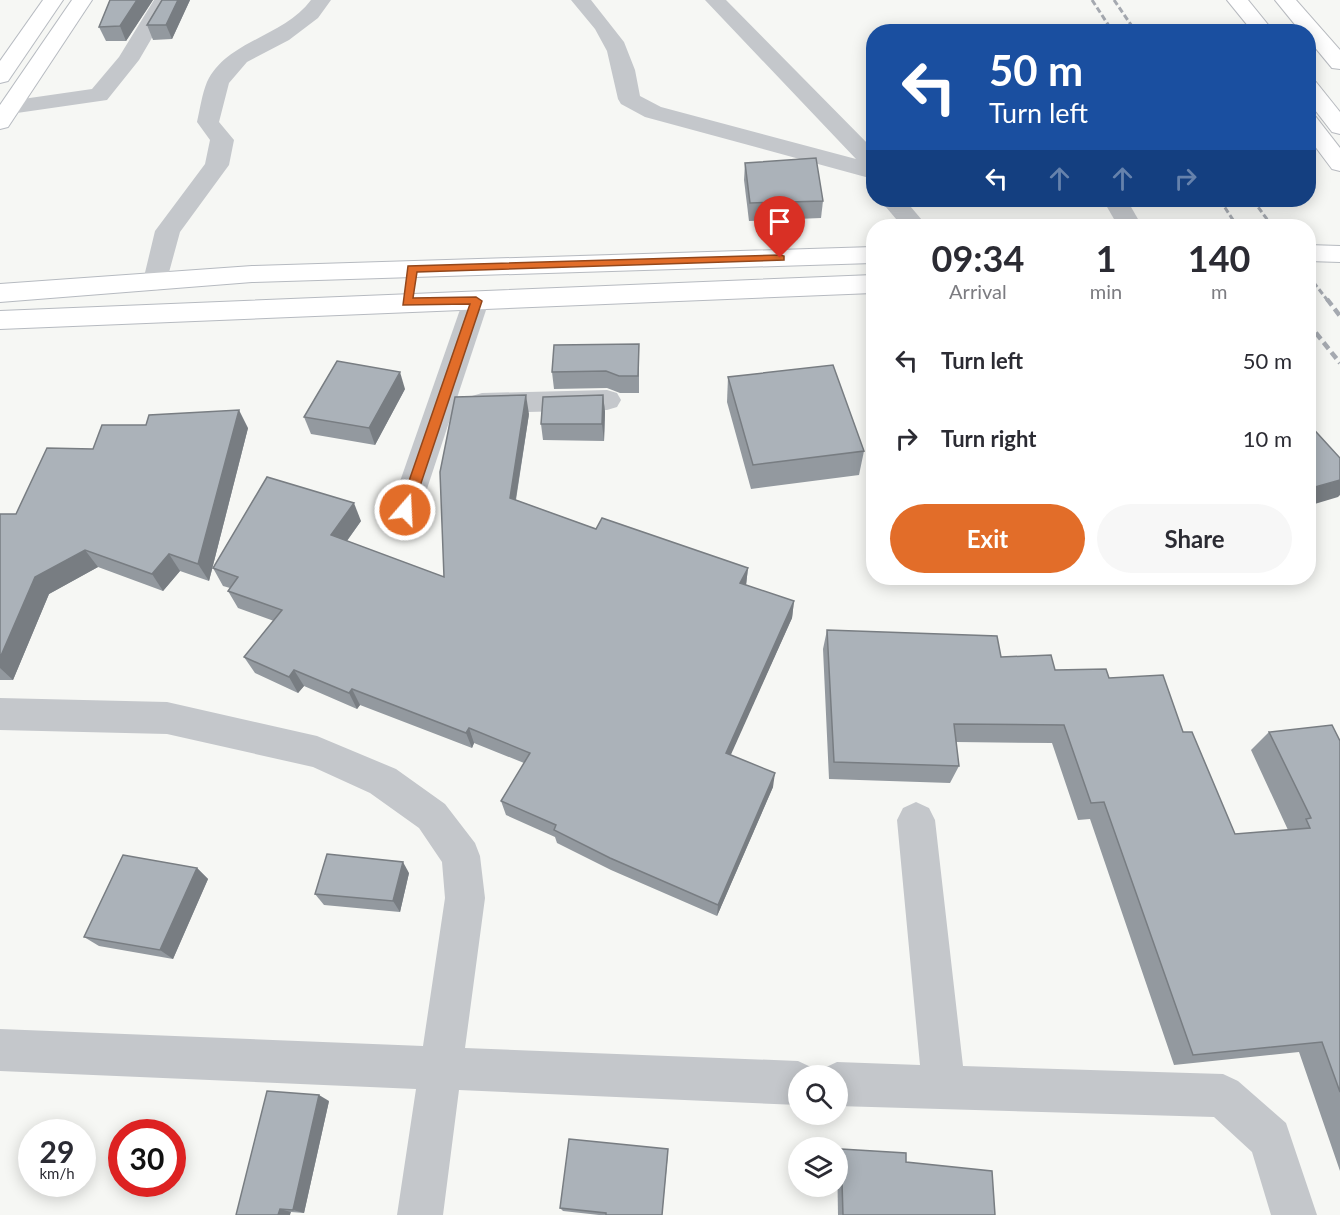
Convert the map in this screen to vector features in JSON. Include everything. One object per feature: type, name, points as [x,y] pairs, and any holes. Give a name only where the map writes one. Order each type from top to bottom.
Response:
[{"type":"street","points":[[0,76],[52,0]]},
{"type":"street","points":[[5,114],[82,0]]},
{"type":"street","points":[[5,114],[99,95],[128,60],[164,0]]},
{"type":"street","points":[[156,280],[168,231],[217,165],[222,140],[208,122],[218,82],[239,57],[282,36],[311,15],[321,0]]},
{"type":"street","points":[[581,0],[602,26],[619,53],[627,75],[629,99],[652,112],[866,169]]},
{"type":"street","points":[[715,0],[866,155]]},
{"type":"street","points":[[1261,0],[1281,24]]},
{"type":"street","points":[[1285,0],[1306,24]]},
{"type":"street","points":[[1228,4],[1236,24]]},
{"type":"street","points":[[1228,4],[1254,24]]},
{"type":"street","points":[[1316,36],[1340,63]]},
{"type":"street","points":[[1316,65],[1340,94]]},
{"type":"street","points":[[1316,97],[1340,127]]},
{"type":"street","points":[[1316,132],[1340,164]]},
{"type":"street","points":[[898,207],[909,219]]},
{"type":"street","points":[[1316,253],[1340,254]]},
{"type":"street","points":[[0,293],[252,274],[866,255]]},
{"type":"street","points":[[407,302],[412,269]]},
{"type":"street","points":[[1316,276],[1340,277]]},
{"type":"street","points":[[0,320],[324,303],[476,301],[866,284]]},
{"type":"street","points":[[405,510],[476,301]]},
{"type":"street","points":[[441,404],[607,400]]},
{"type":"street","points":[[0,714],[167,718],[317,752],[383,781],[432,816],[461,856],[465,898],[420,1215]]},
{"type":"street","points":[[916,820],[944,1089]]},
{"type":"street","points":[[0,1050],[788,1083]]},
{"type":"street","points":[[848,1085],[1223,1096],[1270,1139],[1294,1215]]},
{"type":"building","points":[[110,0],[137,0],[120,26],[99,27]]},
{"type":"building","points":[[162,0],[178,0],[166,25],[147,25]]},
{"type":"building","points":[[816,158],[823,201],[750,203],[745,163]]},
{"type":"building","points":[[639,344],[638,376],[619,376],[606,371],[552,372],[554,345]]},
{"type":"building","points":[[337,361],[400,372],[369,428],[304,417]]},
{"type":"building","points":[[833,365],[864,451],[753,465],[728,377]]},
{"type":"building","points":[[526,395],[510,498],[596,529],[602,518],[748,568],[740,583],[794,601],[726,753],[775,773],[718,905],[610,858],[554,830],[556,825],[501,801],[530,753],[469,728],[466,733],[352,689],[349,693],[294,670],[289,677],[244,657],[282,610],[228,591],[238,577],[213,568],[267,477],[354,503],[331,535],[444,577],[440,472],[455,397]]},
{"type":"building","points":[[603,395],[602,424],[541,424],[543,397]]},
{"type":"building","points":[[239,410],[198,564],[169,554],[152,574],[85,550],[35,577],[0,658],[0,514],[16,514],[47,448],[93,449],[102,425],[146,425],[149,415]]},
{"type":"building","points":[[1316,432],[1340,458],[1340,480],[1316,487]]},
{"type":"building","points":[[827,630],[997,636],[1001,657],[1051,655],[1055,670],[1106,669],[1109,678],[1163,675],[1183,732],[1192,732],[1235,834],[1310,828],[1306,819],[1311,818],[1269,732],[1332,725],[1340,741],[1340,1092],[1322,1042],[1193,1055],[1104,802],[1091,803],[1064,725],[954,724],[959,766],[834,762]]},
{"type":"building","points":[[327,854],[403,862],[393,901],[315,894]]},
{"type":"building","points":[[123,855],[197,868],[160,950],[84,937]]},
{"type":"building","points":[[267,1091],[319,1095],[293,1210],[280,1209],[278,1215],[236,1215]]},
{"type":"building","points":[[569,1139],[668,1149],[662,1215],[606,1215],[606,1213],[560,1208]]},
{"type":"building","points":[[848,1149],[906,1153],[906,1162],[992,1171],[995,1215],[843,1215],[842,1197],[848,1197]]},
{"type":"railway","points":[[1092,0],[1108,24]]},
{"type":"railway","points":[[1114,0],[1130,24]]},
{"type":"railway","points":[[1225,207],[1232,219]]},
{"type":"railway","points":[[1258,207],[1267,219]]},
{"type":"railway","points":[[1316,285],[1328,301]]},
{"type":"railway","points":[[1327,299],[1340,316]]},
{"type":"railway","points":[[1316,333],[1340,363]]},
{"type":"route","points":[[405,510],[476,301],[407,302],[412,269],[780,258]]}]
